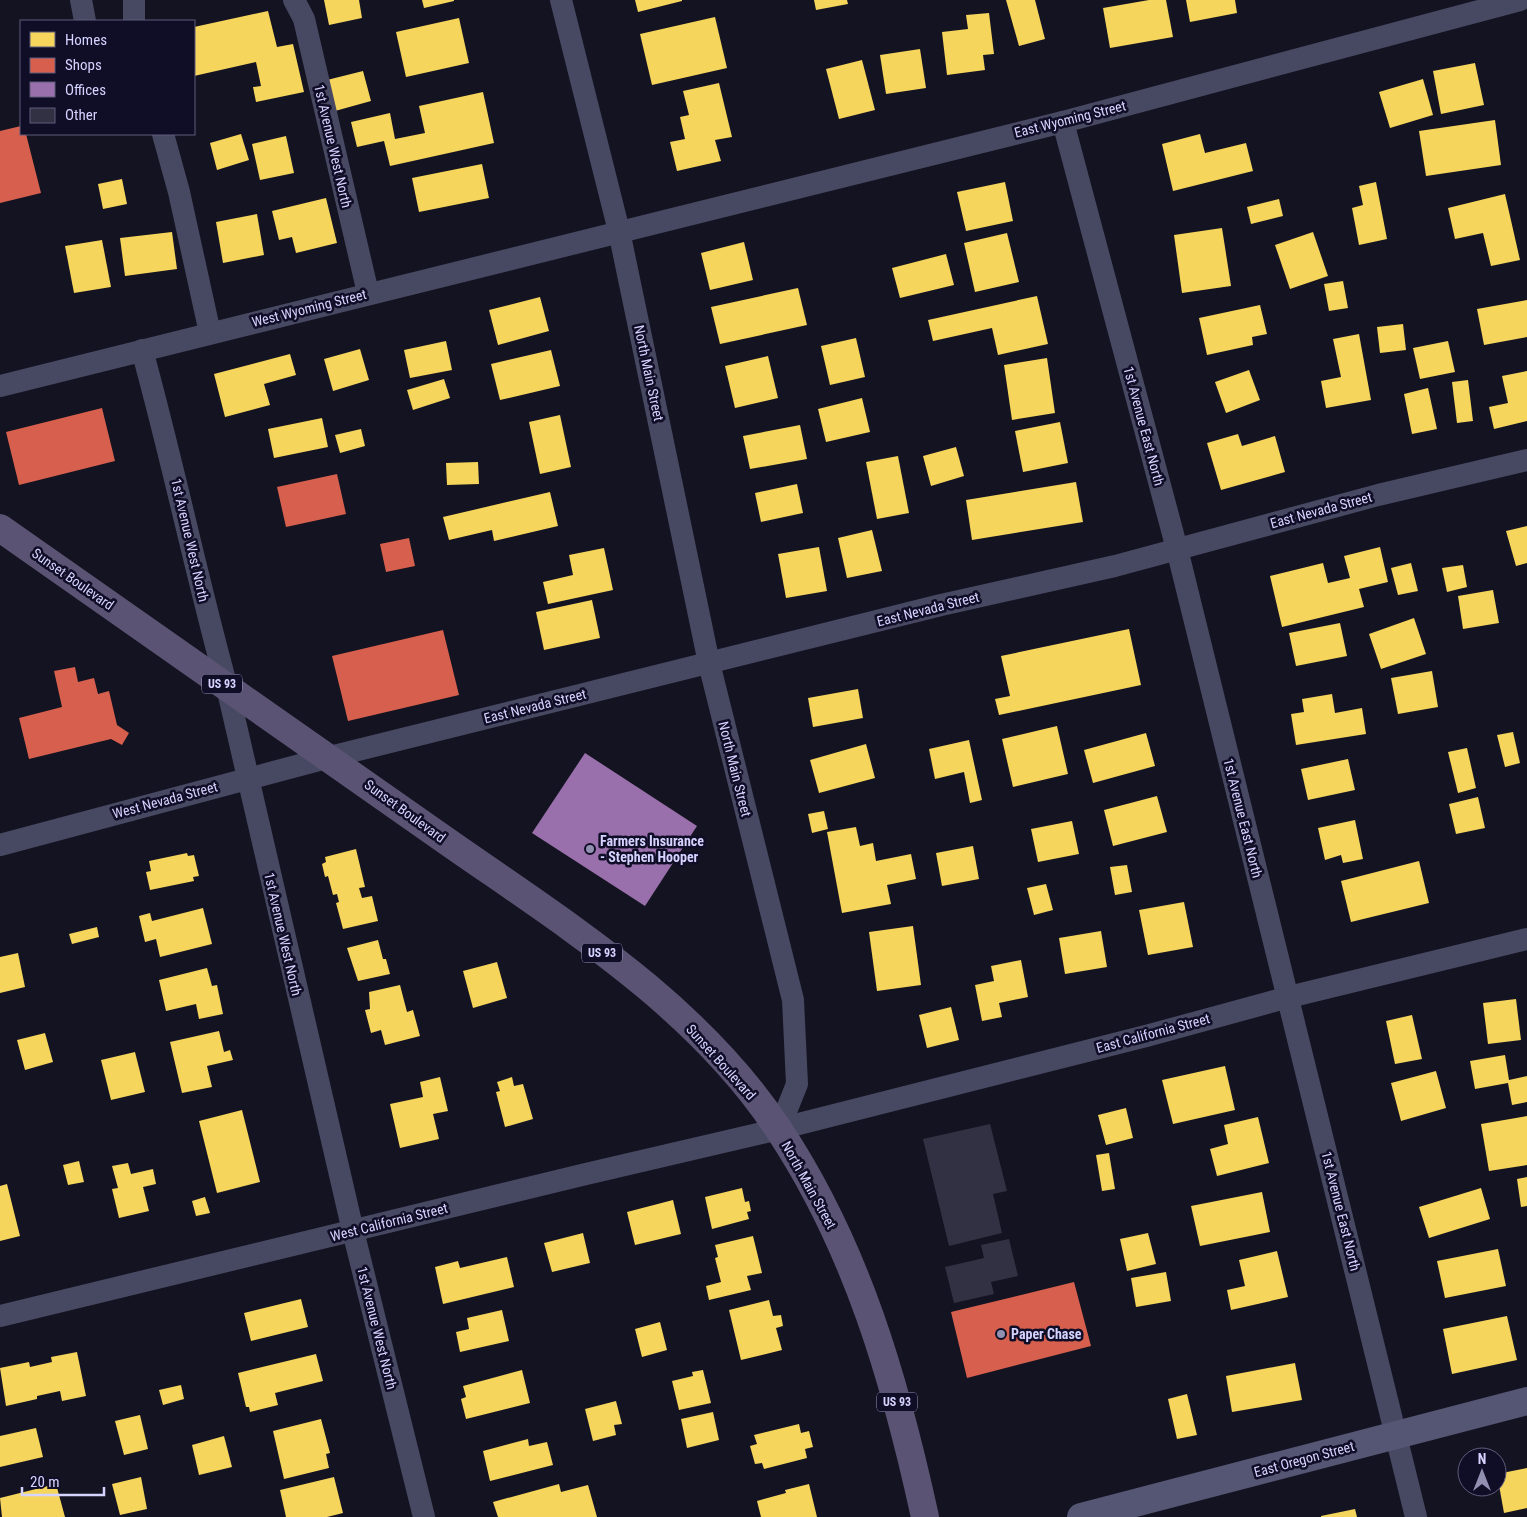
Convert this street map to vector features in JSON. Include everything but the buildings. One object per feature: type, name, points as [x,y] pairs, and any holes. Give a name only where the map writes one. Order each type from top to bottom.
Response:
[{"type":"main road","name":"Sunset Boulevard","points":[[0,528],[549,912],[648,988],[692,1028],[744,1084],[778,1130]]},
{"type":"main road","name":"North Main Street","points":[[778,1130],[832,1223],[863,1292],[902,1418],[925,1517]]},
{"type":"street","points":[[81,0],[85,20]]},
{"type":"street","points":[[134,0],[134,20]]},
{"type":"street","name":"1st Avenue West North","points":[[294,0],[304,19],[368,293]]},
{"type":"street","name":"North Main Street","points":[[561,0],[619,231],[709,663],[792,1000],[797,1084],[778,1130]]},
{"type":"street","name":"East Wyoming Street","points":[[619,231],[1063,122],[1520,0]]},
{"type":"street","name":"1st Avenue East North","points":[[1063,122],[1177,549],[1236,792],[1290,997],[1416,1517]]},
{"type":"street","points":[[163,135],[179,192],[210,333]]},
{"type":"street","name":"West Wyoming Street","points":[[0,386],[619,231]]},
{"type":"street","name":"1st Avenue West North","points":[[142,350],[164,430],[206,612],[227,687],[353,1231],[424,1517]]},
{"type":"street","name":"East Nevada Street","points":[[330,757],[1177,549],[1378,495],[1527,460]]},
{"type":"street","name":"West Nevada Street","points":[[0,844],[330,757]]},
{"type":"street","name":"East California Street","points":[[778,1130],[1146,1036],[1290,997],[1527,939]]},
{"type":"street","name":"West California Street","points":[[0,1316],[778,1130]]},
{"type":"street","name":"East Oregon Street","points":[[1081,1517],[1395,1434],[1527,1402]]},
{"type":"place","name":"Farmers Insurance - Stephen Hooper","points":[[590,849]]},
{"type":"place","name":"Paper Chase","points":[[1001,1334]]}]
